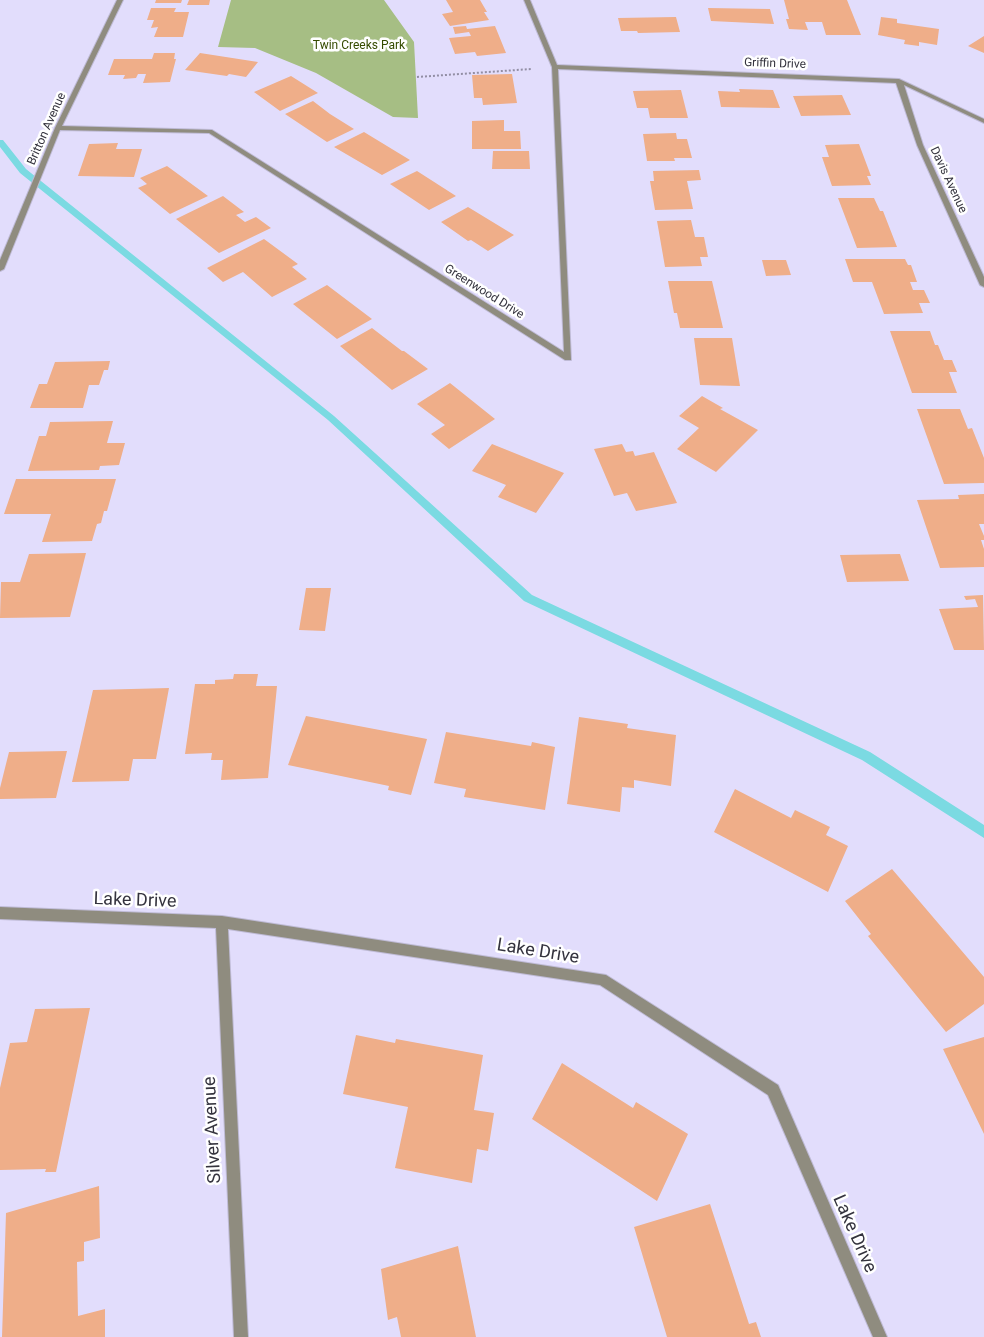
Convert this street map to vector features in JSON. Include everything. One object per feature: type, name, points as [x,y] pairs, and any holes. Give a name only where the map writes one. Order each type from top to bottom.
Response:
[{"type":"street","name":"Britton Avenue","points":[[0,269],[58,128],[120,0]]},
{"type":"street","name":"Greenwood Drive","points":[[58,128],[210,131],[568,358],[555,67],[527,0]]},
{"type":"street","name":"Griffin Drive","points":[[555,67],[899,81],[984,121]]},
{"type":"street","name":"Davis Avenue","points":[[899,81],[920,145],[984,285]]},
{"type":"street","name":"Lake Drive","points":[[0,913],[222,922],[602,979],[772,1090],[880,1337]]},
{"type":"street","name":"Silver Avenue","points":[[222,922],[241,1337]]},
{"type":"path","points":[[417,77],[555,67]]},
{"type":"green space","name":"Twin Creeks Park","points":[[231,0],[384,0],[414,42],[418,118],[393,117],[316,73],[255,48],[218,47]]},
{"type":"building","points":[[156,0],[182,0],[181,3],[155,3]]},
{"type":"building","points":[[189,0],[210,0],[209,5],[187,5]]},
{"type":"building","points":[[446,0],[480,0],[489,20],[450,26],[442,14],[453,12]]},
{"type":"building","points":[[784,0],[847,0],[861,35],[826,35],[822,22],[805,22],[808,30],[789,29],[786,19],[789,19]]},
{"type":"building","points":[[151,8],[176,8],[174,12],[189,12],[183,37],[154,37],[158,27],[151,28],[154,20],[147,20]]},
{"type":"building","points":[[708,8],[770,9],[774,24],[711,21]]},
{"type":"building","points":[[676,17],[680,32],[638,33],[637,31],[621,31],[618,18]]},
{"type":"building","points":[[881,17],[897,19],[897,23],[939,29],[937,45],[919,42],[919,46],[904,44],[905,40],[878,35]]},
{"type":"building","points":[[466,26],[467,29],[495,26],[506,53],[477,56],[475,52],[455,54],[449,38],[471,36],[469,32],[455,34],[453,27]]},
{"type":"building","points":[[984,36],[984,53],[968,46]]},
{"type":"building","points":[[154,53],[175,53],[174,59],[176,59],[170,82],[143,83],[146,74],[138,74],[136,78],[123,79],[125,75],[108,75],[114,59],[152,59]]},
{"type":"building","points":[[200,53],[258,62],[246,77],[185,70]]},
{"type":"building","points":[[512,74],[517,103],[483,105],[482,98],[474,98],[472,75]]},
{"type":"building","points":[[291,76],[318,93],[280,111],[254,92]]},
{"type":"building","points":[[739,89],[773,90],[780,108],[721,107],[718,91],[740,92]]},
{"type":"building","points":[[681,90],[688,118],[650,118],[648,108],[637,108],[633,91]]},
{"type":"building","points":[[842,95],[851,115],[801,116],[793,96]]},
{"type":"building","points":[[313,101],[354,129],[327,142],[285,114]]},
{"type":"building","points":[[504,120],[504,131],[520,131],[521,149],[472,149],[472,121]]},
{"type":"building","points":[[364,132],[410,160],[382,175],[334,147]]},
{"type":"building","points":[[676,133],[677,139],[687,139],[692,158],[674,158],[675,161],[647,161],[643,134]]},
{"type":"building","points":[[118,143],[116,149],[142,149],[134,177],[78,176],[89,144]]},
{"type":"building","points":[[859,144],[871,176],[867,176],[871,185],[832,186],[822,157],[829,157],[825,145]]},
{"type":"building","points":[[493,151],[529,151],[530,169],[492,169]]},
{"type":"building","points":[[167,166],[208,196],[170,214],[138,188],[147,184],[140,178]]},
{"type":"building","points":[[699,170],[701,180],[687,181],[693,209],[655,210],[650,181],[654,181],[653,171]]},
{"type":"building","points":[[417,171],[456,196],[429,210],[390,184]]},
{"type":"building","points":[[223,196],[244,212],[236,215],[245,222],[256,217],[271,228],[219,253],[176,219]]},
{"type":"building","points":[[838,198],[874,198],[880,211],[883,211],[897,247],[857,248]]},
{"type":"building","points":[[468,207],[514,235],[488,251],[471,240],[468,241],[441,222]]},
{"type":"building","points":[[691,220],[695,237],[704,237],[708,257],[700,257],[702,266],[665,267],[657,221]]},
{"type":"building","points":[[264,239],[298,264],[292,267],[307,279],[272,297],[243,272],[223,282],[207,268]]},
{"type":"building","points":[[845,259],[905,259],[908,265],[911,265],[917,282],[910,282],[913,290],[924,290],[930,303],[919,303],[923,313],[884,314],[872,282],[853,282]]},
{"type":"building","points":[[762,260],[786,260],[791,275],[766,276]]},
{"type":"building","points":[[668,281],[712,281],[723,328],[680,328],[677,313],[674,313]]},
{"type":"building","points":[[327,285],[372,319],[337,339],[293,304]]},
{"type":"building","points":[[372,328],[428,369],[392,390],[340,346]]},
{"type":"building","points":[[890,331],[930,331],[935,345],[938,345],[944,360],[952,360],[957,372],[949,372],[957,393],[912,393]]},
{"type":"building","points":[[694,338],[732,338],[740,386],[700,385]]},
{"type":"building","points":[[110,361],[108,370],[104,370],[99,385],[89,385],[83,408],[30,408],[39,384],[47,384],[55,362]]},
{"type":"building","points":[[450,383],[495,419],[449,449],[431,434],[445,425],[417,404]]},
{"type":"building","points":[[702,396],[723,408],[720,409],[758,430],[716,472],[677,449],[699,428],[679,416]]},
{"type":"building","points":[[917,409],[960,409],[968,429],[972,428],[984,458],[984,483],[944,484]]},
{"type":"building","points":[[113,421],[107,443],[125,443],[119,465],[100,466],[99,470],[28,471],[39,436],[46,436],[50,422]]},
{"type":"building","points":[[492,444],[564,473],[536,513],[498,497],[506,485],[472,471]]},
{"type":"building","points":[[622,444],[626,452],[633,451],[635,456],[654,452],[677,503],[636,511],[627,493],[614,496],[594,449]]},
{"type":"building","points":[[16,479],[116,479],[107,511],[104,511],[101,523],[97,524],[92,541],[42,542],[51,514],[4,514]]},
{"type":"building","points":[[984,494],[984,524],[979,524],[984,536],[984,540],[981,540],[984,549],[984,567],[940,568],[917,500],[959,499],[958,495]]},
{"type":"building","points":[[86,553],[70,617],[0,618],[1,582],[20,582],[29,554]]},
{"type":"building","points":[[900,554],[909,581],[847,582],[840,555]]},
{"type":"building","points":[[306,588],[331,588],[325,631],[299,630]]},
{"type":"building","points":[[983,595],[984,650],[954,650],[939,609],[978,607],[975,599],[966,600],[964,596]]},
{"type":"building","points":[[234,674],[258,674],[256,686],[277,686],[268,778],[221,780],[223,760],[211,760],[212,753],[185,754],[195,684],[215,684],[215,680],[233,679]]},
{"type":"building","points":[[169,688],[156,759],[133,759],[129,781],[72,782],[93,690]]},
{"type":"building","points":[[306,716],[427,739],[411,795],[388,790],[389,786],[288,765]]},
{"type":"building","points":[[579,717],[628,724],[627,728],[676,735],[671,786],[634,780],[634,788],[622,787],[620,812],[567,804]]},
{"type":"building","points":[[446,732],[531,746],[532,742],[555,747],[545,810],[464,797],[466,789],[434,783]]},
{"type":"building","points":[[67,751],[56,798],[0,799],[0,788],[9,752]]},
{"type":"building","points":[[735,789],[791,818],[795,810],[830,827],[826,835],[848,846],[828,892],[714,832]]},
{"type":"building","points":[[892,869],[984,977],[984,1004],[946,1032],[868,936],[871,934],[845,901]]},
{"type":"building","points":[[90,1008],[56,1172],[45,1172],[46,1169],[0,1170],[0,1088],[10,1043],[27,1042],[35,1009]]},
{"type":"building","points":[[356,1035],[395,1043],[396,1039],[483,1055],[474,1110],[494,1113],[488,1151],[477,1149],[472,1183],[395,1168],[408,1107],[343,1094]]},
{"type":"building","points":[[984,1037],[984,1134],[943,1049]]},
{"type":"building","points":[[562,1063],[633,1108],[636,1102],[688,1134],[657,1201],[532,1119]]},
{"type":"building","points":[[99,1186],[100,1238],[84,1242],[84,1261],[77,1262],[78,1316],[105,1309],[105,1337],[2,1337],[6,1213]]},
{"type":"building","points":[[710,1204],[749,1324],[756,1322],[761,1337],[667,1337],[634,1227]]},
{"type":"building","points":[[458,1246],[476,1337],[401,1337],[397,1317],[388,1320],[381,1269]]},
{"type":"waterway","points":[[0,142],[23,171],[331,418],[528,598],[866,756],[984,832]]}]
